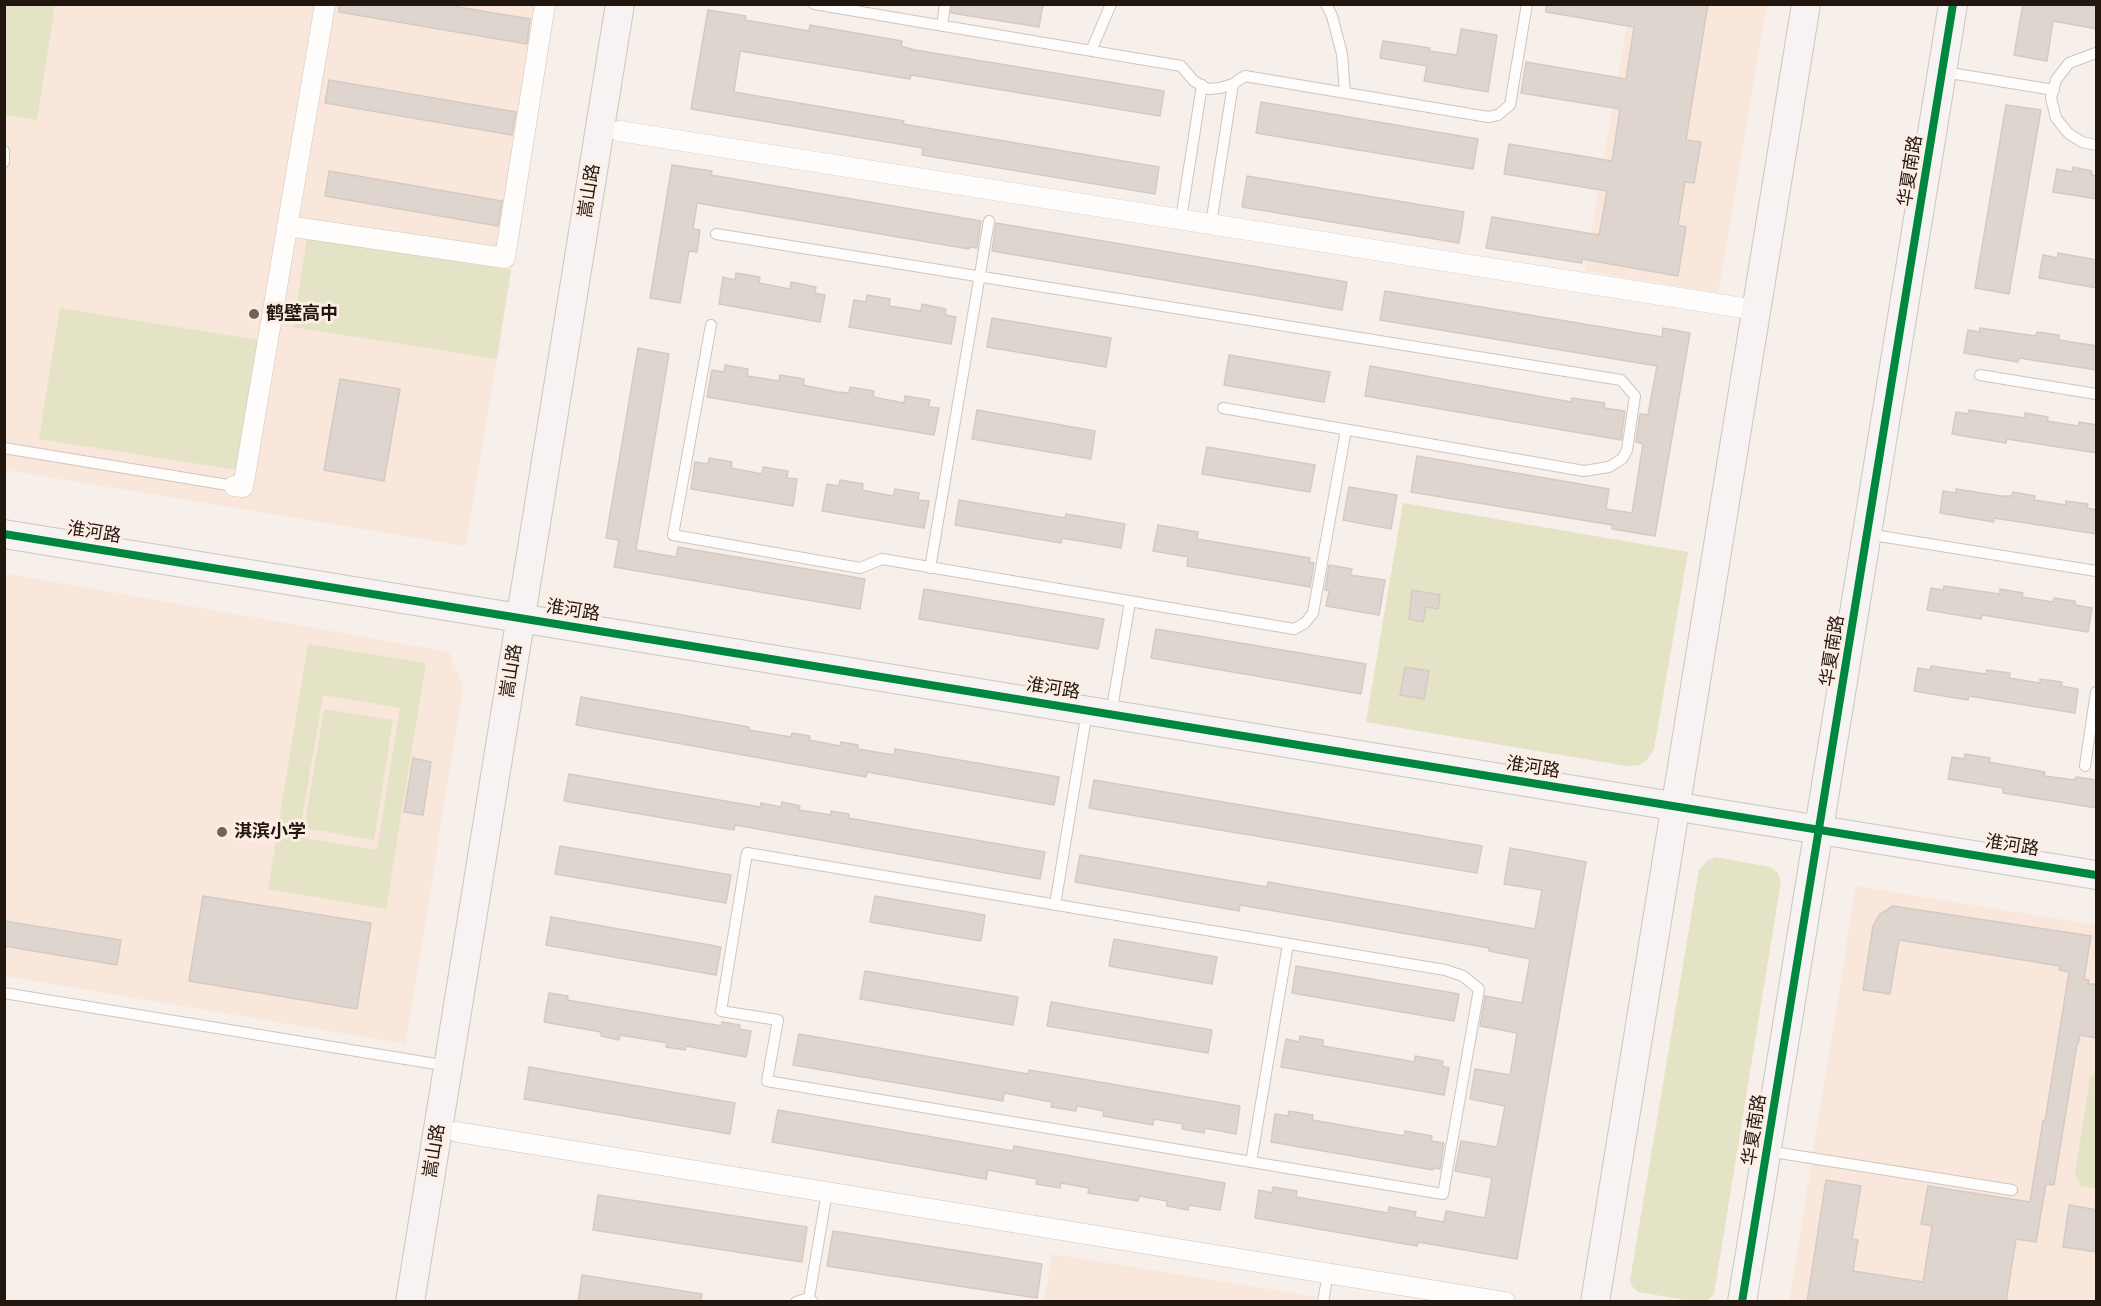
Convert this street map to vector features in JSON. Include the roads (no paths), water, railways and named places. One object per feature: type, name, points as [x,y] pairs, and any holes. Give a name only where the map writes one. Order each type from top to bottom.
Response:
[{"type":"street","points":[[234,486],[243,487],[325,4]]},
{"type":"street","points":[[287,226],[505,258],[545,4]]},
{"type":"street","name":"嵩山路","points":[[430,1302],[458,1132],[620,4]]},
{"type":"street","name":"嵩山路","points":[[410,1302],[449,1066],[619,131],[640,4]]},
{"type":"street","points":[[1595,1302],[1806,4]]},
{"type":"street","name":"华夏南路","points":[[1742,1302],[1953,4]]},
{"type":"street","points":[[619,131],[1756,310]]},
{"type":"street","name":"淮河路","points":[[4,534],[2097,875]]},
{"type":"street","points":[[458,1132],[1505,1302]]},
{"type":"lane","points":[[814,4],[1181,66],[1194,81],[1208,89],[1233,84],[1245,76],[1488,117],[1498,115],[1510,105],[1527,4]]},
{"type":"lane","points":[[942,26],[945,4]]},
{"type":"lane","points":[[1091,51],[1111,4]]},
{"type":"lane","points":[[1326,4],[1332,16],[1342,54],[1345,93]]},
{"type":"lane","points":[[2097,54],[2069,63],[2056,80],[2051,98],[2056,118],[2068,133],[2082,142],[2097,145]]},
{"type":"lane","points":[[1942,72],[2054,90]]},
{"type":"lane","points":[[1211,224],[1233,84]]},
{"type":"lane","points":[[1180,219],[1202,85]]},
{"type":"lane","points":[[4,151],[4,162]]},
{"type":"lane","points":[[930,568],[989,220]]},
{"type":"lane","points":[[716,234],[1621,380],[1635,396],[1627,450],[1622,459],[1609,467],[1584,471],[1223,408]]},
{"type":"lane","points":[[711,325],[674,535],[860,568],[882,560],[1294,629],[1305,623],[1312,613],[1346,430]]},
{"type":"lane","points":[[1980,375],[2097,394]]},
{"type":"lane","points":[[4,448],[234,486]]},
{"type":"lane","points":[[1867,534],[2097,571]]},
{"type":"lane","points":[[1056,905],[1099,712],[1130,602]]},
{"type":"lane","points":[[2085,765],[2097,692]]},
{"type":"lane","points":[[747,853],[1288,944],[1445,970],[1463,976],[1479,989],[1443,1194],[767,1081],[777,1020],[721,1011],[747,853]]},
{"type":"lane","points":[[1251,1162],[1288,944]]},
{"type":"lane","points":[[4,993],[449,1066]]},
{"type":"lane","points":[[1767,1150],[2012,1190]]},
{"type":"lane","points":[[795,1302],[811,1300],[827,1192]]},
{"type":"lane","points":[[1323,1302],[1328,1273]]},
{"type":"place","name":"鹤壁高中","points":[[254,314]]},
{"type":"place","name":"淇滨小学","points":[[222,832]]}]
